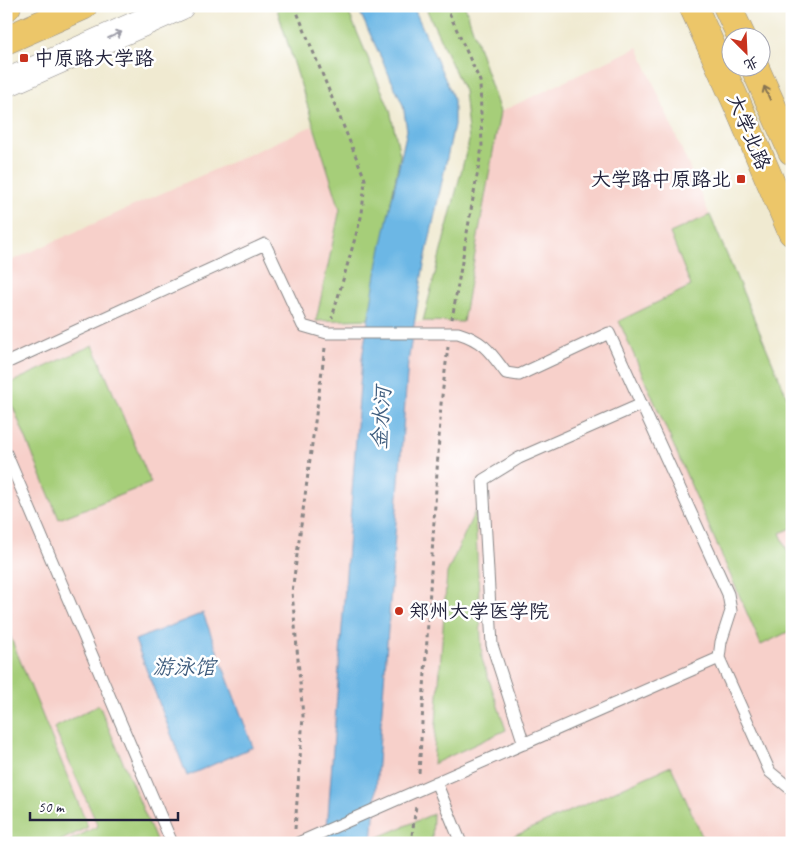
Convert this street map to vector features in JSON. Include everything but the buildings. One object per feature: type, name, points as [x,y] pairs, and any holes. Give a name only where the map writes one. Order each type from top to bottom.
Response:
[{"type":"main road","points":[[6,40],[83,6]]},
{"type":"main road","name":"大学北路","points":[[693,6],[792,232]]},
{"type":"main road","points":[[727,6],[737,28]]},
{"type":"main road","name":"大学北路","points":[[759,78],[792,151]]},
{"type":"street","points":[[6,83],[180,6]]},
{"type":"lane","points":[[6,363],[265,244],[303,326],[327,333],[450,332],[476,338],[487,348],[506,373],[519,375],[609,333],[728,594],[731,611],[721,642],[719,658],[770,772],[792,790]]},
{"type":"lane","points":[[524,744],[492,645],[483,480],[519,458],[642,404]]},
{"type":"lane","points":[[6,453],[172,843]]},
{"type":"lane","points":[[296,838],[418,790],[719,658]]},
{"type":"lane","points":[[436,782],[461,843]]},
{"type":"path","points":[[296,838],[303,716],[292,592],[327,333],[362,214],[365,180],[297,12],[298,6]]},
{"type":"path","points":[[411,843],[418,790],[441,404],[450,332],[482,147],[480,81],[446,6]]},
{"type":"shaded area","name":"郑州大学医学院","points":[[638,47],[792,408],[792,843],[432,843],[433,814],[367,843],[6,843],[6,263],[312,126],[342,200],[316,321],[462,322],[500,112]]},
{"type":"green space","points":[[276,6],[346,6],[390,110],[400,155],[369,319],[316,321],[340,209]]},
{"type":"green space","points":[[425,6],[465,6],[500,112],[463,322],[423,321],[469,141],[464,91]]},
{"type":"green space","points":[[710,215],[792,408],[792,528],[780,533],[792,562],[792,630],[761,645],[619,321],[691,286],[670,233]]},
{"type":"green space","points":[[93,345],[151,483],[59,519],[6,390],[6,385]]},
{"type":"green space","points":[[475,511],[482,659],[506,730],[433,764],[447,573]]},
{"type":"green space","points":[[6,626],[88,827],[56,843],[6,843]]},
{"type":"green space","points":[[99,705],[157,843],[65,843],[98,826],[54,728]]},
{"type":"green space","points":[[671,766],[705,843],[499,843]]},
{"type":"green space","points":[[433,814],[432,843],[372,843],[372,840]]},
{"type":"water","name":"金水河","points":[[357,6],[413,6],[454,101],[454,125],[423,270],[408,362],[372,843],[326,843],[362,358],[378,262],[407,130],[403,105]]},
{"type":"water","name":"游泳馆","points":[[203,613],[253,747],[187,776],[135,640]]},
{"type":"place","name":"中原路大学路","points":[[24,58]]},
{"type":"place","name":"大学路中原路北","points":[[741,179]]},
{"type":"place","name":"郑州大学医学院","points":[[399,611]]}]
